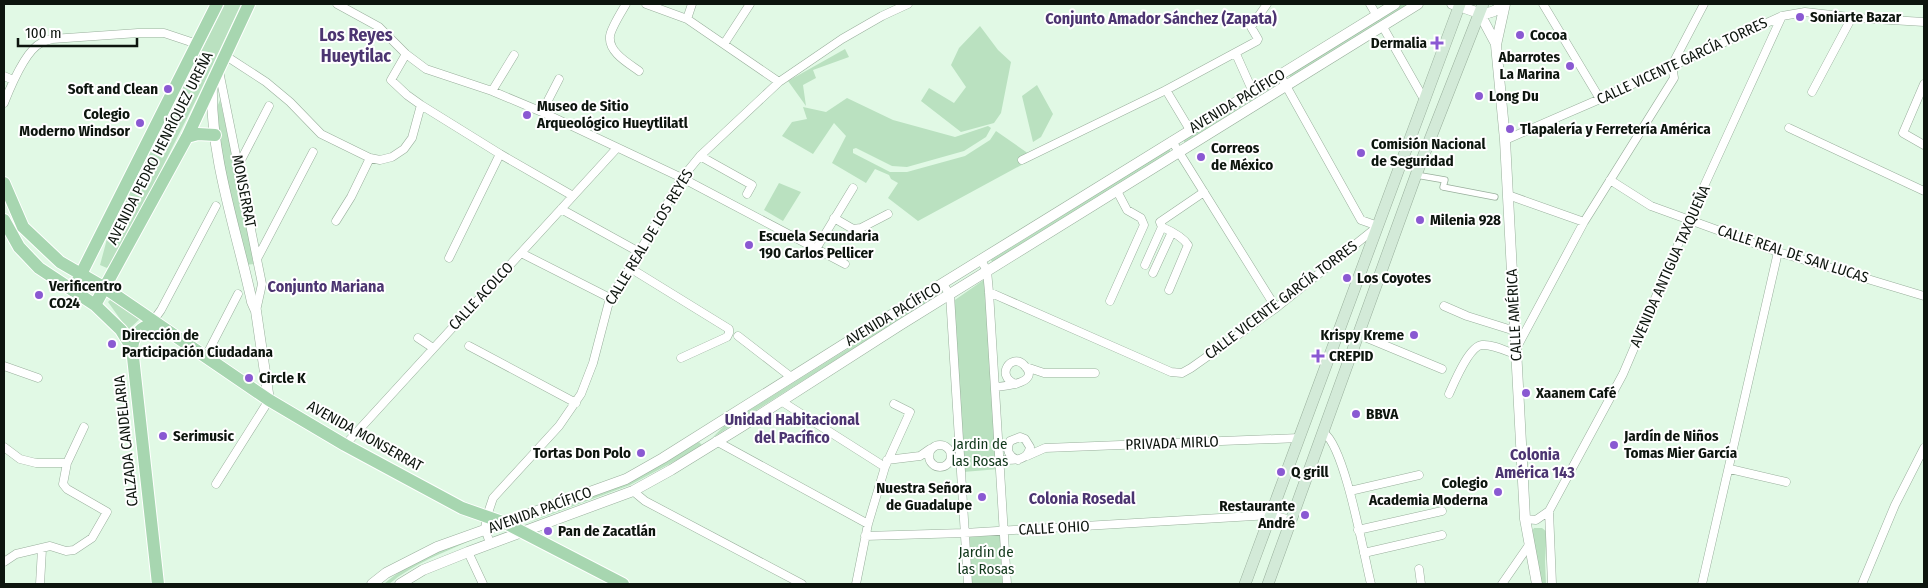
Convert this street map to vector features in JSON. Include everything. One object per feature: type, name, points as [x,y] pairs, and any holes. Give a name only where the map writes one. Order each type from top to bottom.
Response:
[{"type":"main road","name":"AVENIDA PEDRO HENRÍQUEZ UREÑA","points":[[74,290],[80,274],[217,4]]},
{"type":"main road","name":"AVENIDA PEDRO HENRÍQUEZ UREÑA","points":[[96,305],[187,137],[249,4]]},
{"type":"main road","points":[[1245,584],[1425,101],[1455,18],[1457,4]]},
{"type":"main road","points":[[1268,584],[1360,335],[1416,175],[1482,9]]},
{"type":"main road","points":[[1455,18],[1475,26]]},
{"type":"main road","points":[[187,137],[198,134],[214,135]]},
{"type":"main road","name":"AVENIDA MONSERRAT","points":[[4,183],[23,228],[60,262],[105,288],[269,400],[345,445],[462,508],[505,523],[623,584]]},
{"type":"main road","name":"CALZADA CANDELARIA","points":[[4,220],[7,233],[39,268],[96,305],[121,330],[132,348],[158,584]]},
{"type":"main road","points":[[132,348],[133,340],[140,329],[157,324]]},
{"type":"street","points":[[337,4],[379,26],[406,54],[426,69],[492,91],[542,112],[682,178],[845,264]]},
{"type":"street","points":[[626,4],[610,36],[616,52],[639,71]]},
{"type":"street","points":[[646,4],[688,19],[779,82]]},
{"type":"street","points":[[688,19],[692,4]]},
{"type":"street","points":[[724,44],[750,4]]},
{"type":"street","name":"CALLE REAL DE LOS REYES","points":[[490,543],[485,530],[493,498],[558,426],[576,403],[586,385],[591,370],[610,298],[630,268],[682,178],[700,156],[779,82],[842,39],[882,16],[908,4]]},
{"type":"street","points":[[1022,160],[1166,90],[1236,54],[1258,40],[1251,27],[1267,4]]},
{"type":"street","points":[[1370,4],[1377,16]]},
{"type":"street","name":"AVENIDA PACÍFICO","points":[[372,584],[386,573],[415,556],[626,479],[704,433],[791,377],[1395,4]]},
{"type":"street","name":"AVENIDA PACÍFICO","points":[[400,584],[423,570],[490,543],[633,491],[671,470],[744,426],[780,401],[987,271],[1418,4]]},
{"type":"street","points":[[1457,4],[1482,9]]},
{"type":"street","name":"CALLE AMÉRICA","points":[[1482,9],[1492,12],[1505,4]]},
{"type":"street","name":"CALLE AMÉRICA","points":[[1496,45],[1505,4]]},
{"type":"street","points":[[1543,4],[1600,99]]},
{"type":"street","points":[[1449,394],[1465,362],[1476,347],[1482,345],[1516,352],[1584,222],[1674,78],[1672,64],[1704,4]]},
{"type":"street","name":"CALLE AMÉRICA","points":[[1482,9],[1496,45],[1505,140],[1525,519],[1537,584]]},
{"type":"street","name":"CALLE VICENTE GARCÍA TORRES","points":[[1505,140],[1782,16],[1805,12],[1924,22]]},
{"type":"street","name":"AVENIDA ANTIGUA TAXQUEÑA","points":[[1549,511],[1623,374],[1689,219],[1782,16]]},
{"type":"street","points":[[1812,92],[1852,17]]},
{"type":"street","points":[[1383,27],[1425,101]]},
{"type":"street","points":[[4,102],[13,80],[32,51],[39,43],[52,39],[164,33],[196,44]]},
{"type":"street","points":[[406,54],[391,82],[421,105],[500,154],[574,196]]},
{"type":"street","points":[[1236,54],[1253,92]]},
{"type":"street","points":[[492,91],[514,55]]},
{"type":"street","points":[[226,56],[266,82],[290,102],[321,134],[370,158],[380,160],[392,157],[404,149],[412,138],[421,105]]},
{"type":"street","name":"MONSERRAT","points":[[218,71],[239,164],[262,284],[256,312]]},
{"type":"street","points":[[1280,75],[1361,220],[1378,226]]},
{"type":"street","points":[[4,76],[13,80]]},
{"type":"street","points":[[542,112],[559,79]]},
{"type":"street","points":[[1924,84],[1903,133],[1924,145]]},
{"type":"street","name":"MONSERRAT","points":[[212,85],[214,135],[252,302],[256,312],[269,400]]},
{"type":"street","points":[[1166,90],[1190,130]]},
{"type":"street","points":[[239,164],[268,106]]},
{"type":"street","points":[[1789,128],[1924,191]]},
{"type":"street","points":[[1172,141],[1276,308]]},
{"type":"street","name":"CALLE ACOLCO","points":[[345,445],[617,148]]},
{"type":"street","points":[[257,258],[313,152]]},
{"type":"street","points":[[449,258],[500,154]]},
{"type":"street","points":[[700,156],[752,185],[747,194]]},
{"type":"street","points":[[336,221],[351,197],[370,158]]},
{"type":"street","points":[[1416,175],[1445,180],[1443,187],[1495,197]]},
{"type":"street","name":"CALLE REAL DE SAN LUCAS","points":[[1610,180],[1651,206],[1778,252],[1924,296]]},
{"type":"street","points":[[816,249],[853,188]]},
{"type":"street","points":[[1110,301],[1144,225],[1141,218],[1127,210],[1117,191]]},
{"type":"street","points":[[1145,265],[1162,227],[1160,224],[1161,220],[1204,192]]},
{"type":"street","points":[[1508,195],[1584,222]]},
{"type":"street","points":[[157,324],[161,310],[216,206]]},
{"type":"street","points":[[561,209],[639,252]]},
{"type":"street","points":[[834,218],[853,229],[861,228],[888,214]]},
{"type":"street","name":"CALLE VICENTE GARCÍA TORRES","points":[[989,292],[1171,372],[1182,373],[1276,308],[1378,226]]},
{"type":"street","points":[[1162,227],[1187,242],[1188,246],[1169,290]]},
{"type":"street","points":[[1154,273],[1172,232]]},
{"type":"street","points":[[1702,584],[1730,469],[1778,252]]},
{"type":"street","points":[[521,253],[610,298]]},
{"type":"street","points":[[981,260],[987,271],[989,292],[1007,584]]},
{"type":"street","points":[[630,268],[728,329],[727,337],[681,358]]},
{"type":"street","points":[[943,284],[950,295],[968,584]]},
{"type":"street","points":[[206,356],[238,294]]},
{"type":"street","points":[[1444,306],[1466,316],[1515,331]]},
{"type":"street","points":[[1360,335],[1442,369]]},
{"type":"street","points":[[738,336],[791,377]]},
{"type":"street","points":[[418,338],[433,348]]},
{"type":"street","points":[[469,346],[576,403]]},
{"type":"street","points":[[1013,362],[1008,365],[1005,371],[1006,377],[1010,382],[1016,384]]},
{"type":"street","points":[[994,364],[1023,363],[1028,372],[1025,381]]},
{"type":"street","points":[[4,366],[38,378]]},
{"type":"street","points":[[1026,367],[1044,373],[1095,372]]},
{"type":"street","points":[[996,387],[1016,384],[1044,373]]},
{"type":"street","points":[[216,484],[269,400]]},
{"type":"street","points":[[780,401],[886,463],[920,456],[941,444],[946,446],[959,445]]},
{"type":"street","points":[[856,584],[865,536],[886,463],[910,412],[894,404]]},
{"type":"street","points":[[4,562],[16,554],[50,546],[66,551],[74,550],[92,538],[107,516],[106,510],[67,489],[64,484],[67,464],[84,427]]},
{"type":"street","points":[[704,433],[713,443],[868,524]]},
{"type":"street","points":[[1324,433],[1329,437],[1334,446],[1350,491],[1370,584]]},
{"type":"street","points":[[1015,437],[1007,446],[1008,453],[1012,458],[1018,460]]},
{"type":"street","points":[[999,438],[1020,437],[1028,442],[1030,447],[1027,456],[1018,460],[1000,460]]},
{"type":"street","name":"PRIVADA MIRLO","points":[[1028,442],[1045,448],[1300,438]]},
{"type":"street","points":[[946,446],[951,454],[948,464]]},
{"type":"street","points":[[4,448],[20,459],[36,463],[67,464]]},
{"type":"street","points":[[929,460],[931,448]]},
{"type":"street","name":"PRIVADA MIRLO","points":[[1027,456],[1045,448]]},
{"type":"street","points":[[1862,584],[1895,505],[1924,448]]},
{"type":"street","points":[[920,456],[938,467],[960,462]]},
{"type":"street","points":[[1730,469],[1786,482]]},
{"type":"street","points":[[1350,491],[1419,475]]},
{"type":"street","points":[[633,491],[645,501],[802,584]]},
{"type":"street","points":[[1358,530],[1442,511]]},
{"type":"street","points":[[1525,519],[1536,520],[1549,511]]},
{"type":"street","points":[[1549,511],[1552,584]]},
{"type":"street","name":"CALLE OHIO","points":[[865,536],[1004,531],[1271,515],[1291,520]]},
{"type":"street","points":[[1364,553],[1442,535]]},
{"type":"street","points":[[1502,584],[1529,545]]},
{"type":"street","points":[[40,584],[42,549]]},
{"type":"street","points":[[468,552],[483,584]]},
{"type":"street","points":[[1419,569],[1421,584]]},
{"type":"green space","points":[[225,4],[241,4],[199,94],[120,252],[107,268],[100,265],[107,239]]},
{"type":"green space","points":[[1400,4],[1412,4],[1291,78],[1289,75]]},
{"type":"green space","points":[[980,26],[998,50],[1011,62],[1001,113],[994,123],[961,132],[921,101],[929,88],[954,103],[966,87],[951,65],[959,48]]},
{"type":"green space","points":[[845,49],[849,57],[813,70],[816,78],[803,85],[806,106],[788,81]]},
{"type":"green space","points":[[1278,81],[1280,86],[1185,143],[1183,140]]},
{"type":"green space","points":[[1037,85],[1053,114],[1041,137],[1033,142],[1022,96]]},
{"type":"green space","points":[[847,98],[893,120],[955,137],[988,126],[991,128],[986,137],[964,151],[907,167],[892,166],[856,148],[853,149],[853,153],[890,172],[907,172],[965,156],[990,140],[996,131],[1029,154],[1038,156],[918,221],[888,198],[898,183],[891,179],[889,175],[875,169],[866,183],[832,163],[846,136],[834,123],[813,154],[782,136],[792,122],[807,119],[803,107],[826,112]]},
{"type":"green space","points":[[220,100],[252,243],[254,264],[245,265],[219,144],[215,112]]},
{"type":"green space","points":[[1169,149],[1171,152],[992,262],[991,260]]},
{"type":"green space","points":[[779,183],[801,192],[783,221],[764,210]]},
{"type":"green space","name":"Jardin de las Rosas","points":[[985,279],[999,469],[963,472],[952,302]]},
{"type":"green space","points":[[943,292],[712,438],[724,426],[934,295]]},
{"type":"green space","points":[[112,298],[143,316],[128,330],[108,302]]},
{"type":"green space","points":[[699,442],[703,446],[630,485],[525,524],[628,481]]},
{"type":"green space","points":[[1534,528],[1542,528],[1547,532],[1546,584],[1541,584],[1538,562],[1530,544],[1529,536]]},
{"type":"green space","name":"Jardín de las Rosas","points":[[1003,535],[1005,584],[969,584],[966,537]]},
{"type":"green space","points":[[472,540],[408,570],[389,584],[384,584],[414,563]]},
{"type":"place","name":"Soniarte Bazar","points":[[1800,17]]},
{"type":"place","name":"Cocoa","points":[[1520,35]]},
{"type":"place","name":"Dermalia","points":[[1437,43]]},
{"type":"place","name":"Abarrotes La Marina","points":[[1570,66]]},
{"type":"place","name":"Soft and Clean","points":[[168,89]]},
{"type":"place","name":"Long Du","points":[[1479,96]]},
{"type":"place","name":"Museo de Sitio Arqueológico Hueytlilatl","points":[[527,115]]},
{"type":"place","name":"Colegio Moderno Windsor","points":[[140,123]]},
{"type":"place","name":"Tlapalería y Ferretería América","points":[[1510,129]]},
{"type":"place","name":"Comisión Nacional de Seguridad","points":[[1361,153]]},
{"type":"place","name":"Correos de México","points":[[1201,157]]},
{"type":"place","name":"Milenia 928","points":[[1420,220]]},
{"type":"place","name":"Escuela Secundaria 190 Carlos Pellicer","points":[[749,245]]},
{"type":"place","name":"Los Coyotes","points":[[1347,278]]},
{"type":"place","name":"Verificentro CO24","points":[[39,295]]},
{"type":"place","name":"Krispy Kreme","points":[[1414,335]]},
{"type":"place","name":"Dirección de Participación Ciudadana","points":[[112,344]]},
{"type":"place","name":"CREPID","points":[[1318,356]]},
{"type":"place","name":"Circle K","points":[[249,378]]},
{"type":"place","name":"Xaanem Café","points":[[1526,393]]},
{"type":"place","name":"BBVA","points":[[1356,414]]},
{"type":"place","name":"Serimusic","points":[[163,436]]},
{"type":"place","name":"Jardín de Niños Tomas Mier García","points":[[1614,445]]},
{"type":"place","name":"Tortas Don Polo","points":[[641,453]]},
{"type":"place","name":"Q grill","points":[[1281,472]]},
{"type":"place","name":"Colegio Academia Moderna","points":[[1498,492]]},
{"type":"place","name":"Nuestra Señora de Guadalupe","points":[[982,497]]},
{"type":"place","name":"Restaurante André","points":[[1305,515]]},
{"type":"place","name":"Pan de Zacatlán","points":[[548,531]]},
{"type":"district","name":"Conjunto Amador Sánchez (Zapata)","points":[[1161,18]]},
{"type":"district","name":"Los Reyes Hueytilac","points":[[356,45]]},
{"type":"district","name":"Conjunto Mariana","points":[[326,286]]},
{"type":"district","name":"Unidad Habitacional del Pacífico","points":[[792,428]]},
{"type":"district","name":"Colonia América 143","points":[[1535,463]]},
{"type":"district","name":"Colonia Rosedal","points":[[1082,498]]}]
